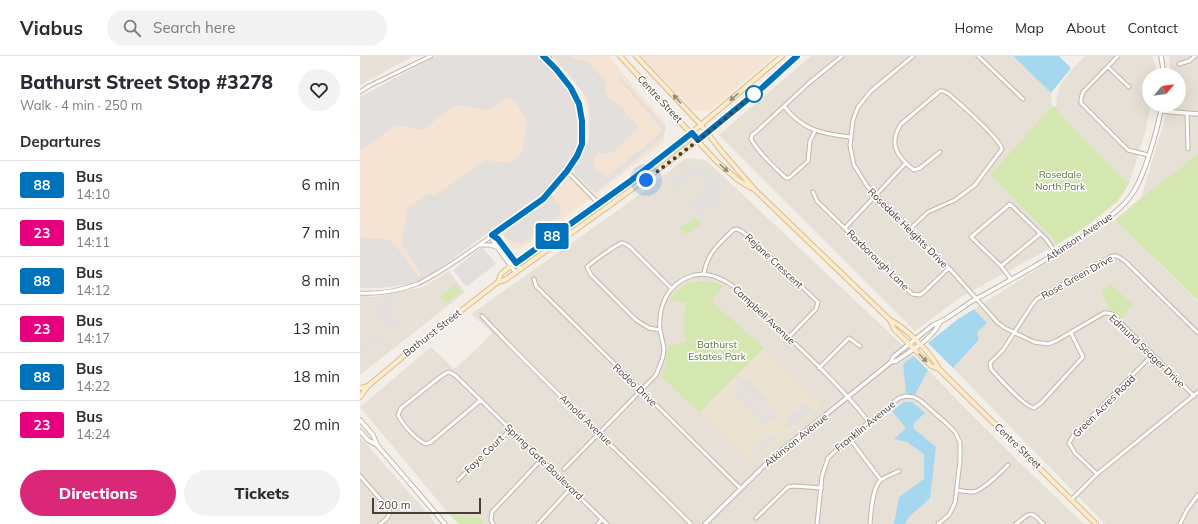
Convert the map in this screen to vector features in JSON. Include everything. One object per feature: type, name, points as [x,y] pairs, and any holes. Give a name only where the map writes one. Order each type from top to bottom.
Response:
[{"type":"main road","name":"Centre Street","points":[[620,56],[716,161],[738,180],[755,190]]},
{"type":"main road","name":"Centre Street","points":[[636,56],[701,125],[719,149],[755,190],[890,320],[898,324],[915,340],[935,362],[939,370]]},
{"type":"main road","name":"Bathurst Street","points":[[498,282],[501,274],[511,266],[629,182],[692,133],[782,56]]},
{"type":"main road","name":"Bathurst Street","points":[[360,397],[368,386],[417,345],[498,282],[505,280],[618,200],[708,133],[797,56]]},
{"type":"main road","name":"Centre Street","points":[[890,320],[894,328],[931,366],[939,370],[1096,524]]},
{"type":"main road","name":"Bathurst Street","points":[[360,388],[368,386]]},
{"type":"street","points":[[360,92],[369,86],[431,56]]},
{"type":"street","points":[[360,293],[395,291],[417,284],[445,268],[480,245],[543,199],[567,171],[577,156],[582,144],[582,121],[579,104],[571,88],[543,56]]},
{"type":"street","points":[[549,56],[552,65]]},
{"type":"street","points":[[815,131],[810,141],[808,161],[791,178],[786,178],[764,155],[751,138],[809,83],[842,56]]},
{"type":"street","name":"Rosedale Heights Drive","points":[[912,56],[866,97],[858,107],[853,120],[850,137],[850,146],[854,165],[867,186],[876,196],[949,268],[976,299]]},
{"type":"street","points":[[978,56],[1023,99]]},
{"type":"street","points":[[1118,56],[1083,92],[1080,100],[1081,103],[1128,150],[1148,155]]},
{"type":"street","points":[[1161,56],[1163,68]]},
{"type":"street","points":[[1179,64],[1189,61],[1195,56]]},
{"type":"street","points":[[1108,67],[1129,87]]},
{"type":"street","points":[[910,229],[928,212],[955,200],[975,185],[1002,149],[999,142],[949,94],[940,91],[901,124],[896,130],[894,142],[898,154],[905,164],[914,170],[917,170],[940,152]]},
{"type":"street","points":[[784,106],[797,120],[815,131],[850,137]]},
{"type":"street","name":"Atkinson Avenue","points":[[891,362],[893,357],[933,325],[1056,253],[1123,206],[1139,182],[1161,112]]},
{"type":"street","points":[[1170,112],[1198,114]]},
{"type":"street","points":[[1187,114],[1188,149]]},
{"type":"street","points":[[845,228],[905,164]]},
{"type":"street","points":[[567,171],[599,204]]},
{"type":"street","name":"Roxborough Lane","points":[[813,192],[817,201],[912,294],[920,295],[949,268]]},
{"type":"street","points":[[1011,279],[1001,266],[971,237],[984,224],[1010,204],[1046,239],[1056,253]]},
{"type":"street","name":"Rejane Crescent","points":[[704,273],[710,254],[733,230],[737,229],[743,232],[818,302],[816,310],[788,338]]},
{"type":"street","points":[[1001,266],[1040,234]]},
{"type":"street","points":[[492,235],[493,242],[516,272]]},
{"type":"street","points":[[492,235],[498,239],[520,269]]},
{"type":"street","points":[[660,330],[649,328],[636,320],[590,275],[587,267],[620,243],[624,244],[631,248],[671,288]]},
{"type":"street","points":[[480,245],[490,245],[498,248]]},
{"type":"street","name":"Rose Green Drive","points":[[1014,333],[1032,305],[1038,299],[1107,258],[1115,255],[1127,263],[1198,333]]},
{"type":"street","points":[[564,469],[656,375],[662,361],[664,351],[660,330],[660,312],[667,295],[671,288],[681,280],[704,273]]},
{"type":"street","name":"Campbell Avenue","points":[[704,273],[717,277],[731,285],[819,368],[848,397],[868,422]]},
{"type":"street","name":"Rodeo Drive","points":[[534,279],[536,286],[543,294],[740,488]]},
{"type":"street","name":"Edmund Seager Drive","points":[[976,299],[998,323],[1014,333],[1034,342],[1048,344],[1071,333],[1104,313],[1112,314],[1194,396]]},
{"type":"street","name":"Arnold Avenue","points":[[482,316],[511,348],[691,524]]},
{"type":"street","name":"Atkinson Avenue","points":[[705,524],[771,459],[891,362],[896,361],[919,345],[936,330],[940,322]]},
{"type":"street","points":[[1014,333],[1003,350],[992,362],[990,367],[1022,401],[1032,408],[1037,406],[1084,357],[1071,333]]},
{"type":"street","points":[[819,368],[849,338],[860,346]]},
{"type":"street","name":"Green Acres Road","points":[[1097,474],[1075,453],[1069,443],[1073,436],[1152,355]]},
{"type":"street","name":"Spring Gate Boulevard","points":[[481,400],[431,442],[426,444],[419,440],[398,415],[401,408],[440,377],[448,372],[453,374],[457,377],[481,400],[542,459],[607,524]]},
{"type":"street","points":[[1072,499],[1097,474],[1198,392]]},
{"type":"street","name":"Franklin Avenue","points":[[818,524],[822,476],[828,458],[868,422],[902,397],[914,398],[921,402],[952,428],[958,437],[961,450],[955,503],[951,511],[938,524]]},
{"type":"street","points":[[360,420],[373,435],[377,445],[445,524]]},
{"type":"street","name":"Faye Court","points":[[458,480],[511,429]]},
{"type":"street","points":[[360,431],[368,440],[377,445]]},
{"type":"street","points":[[849,438],[881,480]]},
{"type":"street","points":[[493,524],[491,520],[492,512],[542,459]]},
{"type":"street","points":[[957,490],[970,492],[977,490],[988,483],[1008,465]]},
{"type":"street","points":[[870,524],[878,483],[898,471]]},
{"type":"street","points":[[360,476],[389,509],[390,513],[388,517],[380,524]]},
{"type":"street","points":[[756,518],[788,487],[822,488]]},
{"type":"street","points":[[538,524],[571,488]]},
{"type":"street","points":[[1180,524],[1187,510],[1198,495]]},
{"type":"street","points":[[1016,524],[1031,514],[1036,516],[1043,524]]},
{"type":"street","points":[[598,524],[602,519]]},
{"type":"shaded area","points":[[360,56],[414,56],[360,85]]},
{"type":"shaded area","points":[[437,56],[537,56],[564,84],[575,103],[579,126],[577,146],[571,160],[557,178],[540,195],[434,272],[410,284],[380,288],[360,288],[360,97]]},
{"type":"shaded area","points":[[437,56],[537,56],[564,84],[575,103],[579,126],[577,146],[571,160],[557,178],[540,195],[434,272],[410,284],[380,288],[360,288],[360,237],[389,240],[396,246],[418,277],[422,274],[402,245],[403,231],[408,208],[430,193],[433,197],[486,160],[510,163],[523,152],[527,119],[515,100],[509,97],[488,110],[457,105],[421,130],[396,125],[360,151],[360,97]]},
{"type":"shaded area","points":[[553,56],[609,56],[665,122],[664,142],[586,202],[520,249],[513,249],[502,234],[553,194],[576,169],[589,138],[588,109],[580,87]]},
{"type":"shaded area","points":[[553,56],[569,56],[573,59],[588,62],[606,82],[605,92],[612,101],[616,102],[636,124],[638,129],[612,153],[599,153],[594,158],[594,166],[606,178],[660,133],[661,128],[619,79],[620,77],[666,127],[663,137],[595,193],[573,171],[589,139],[590,103]]},
{"type":"shaded area","points":[[641,56],[775,56],[709,111],[693,110]]},
{"type":"shaded area","points":[[811,56],[1013,56],[1051,93],[1052,107],[990,175],[1052,237],[1056,245],[961,297],[915,331],[719,135]]},
{"type":"shaded area","points":[[1085,56],[1152,56],[1156,68],[1142,68],[1142,112],[1150,112],[1145,133],[1129,184],[1060,114],[1056,106],[1060,85],[1072,69]]},
{"type":"shaded area","points":[[1169,56],[1198,56],[1198,154],[1141,198],[1167,112],[1186,112],[1186,68],[1170,68]]},
{"type":"shaded area","points":[[686,158],[706,160],[914,356],[903,364],[915,395],[928,370],[1018,461],[1084,524],[483,524],[482,518],[449,514],[360,407],[431,347],[454,369],[478,348],[492,333],[471,314],[624,206]]},
{"type":"shaded area","points":[[697,166],[704,167],[717,181],[720,180],[723,192],[717,206],[703,214],[701,212],[703,219],[700,221],[689,205],[704,191],[707,184],[699,175],[688,180],[676,189],[670,182],[689,168]]},
{"type":"shaded area","points":[[552,196],[562,209],[559,211],[561,214],[523,243],[515,243],[512,240],[510,241],[504,234],[506,233],[504,230],[531,210],[533,213],[538,208],[537,207]]},
{"type":"shaded area","points":[[1115,220],[1198,302],[1198,524],[1105,524],[953,368],[979,341],[977,333],[987,323],[974,309]]},
{"type":"shaded area","points":[[482,247],[496,264],[466,287],[453,270]]},
{"type":"shaded area","points":[[449,271],[465,292],[360,375],[360,295],[373,297],[423,287]]},
{"type":"shaded area","points":[[389,298],[393,303],[386,309],[388,312],[386,315],[388,313],[397,325],[389,331],[377,314],[379,312],[377,310],[380,309],[378,306]]},
{"type":"shaded area","points":[[380,331],[384,336],[360,355],[360,347]]},
{"type":"shaded area","points":[[764,348],[823,406],[752,465],[699,412]]},
{"type":"shaded area","points":[[737,376],[742,381],[744,379],[748,381],[766,399],[766,404],[778,416],[774,420],[735,379]]},
{"type":"shaded area","points":[[737,384],[771,420],[766,427],[737,396],[734,390]]},
{"type":"shaded area","points":[[804,404],[812,411],[789,429],[785,424],[789,420],[787,417]]},
{"type":"shaded area","points":[[771,433],[776,439],[754,456],[750,452]]},
{"type":"shaded area","points":[[360,437],[431,517],[435,524],[360,524]]},
{"type":"green space","name":"Rosedale North Park","points":[[1056,106],[1060,114],[1129,184],[1117,202],[1084,228],[1056,245],[1052,237],[990,175],[1044,115],[1052,107]]},
{"type":"green space","points":[[1198,154],[1198,301],[1115,220]]},
{"type":"green space","points":[[696,217],[701,224],[684,235],[679,228]]},
{"type":"green space","name":"Bathurst Estates Park","points":[[700,281],[713,282],[723,286],[711,301],[764,348],[699,412],[661,376],[665,367],[668,346],[686,342],[683,321],[686,303],[670,300],[682,286]]},
{"type":"green space","points":[[1111,284],[1133,305],[1121,319],[1111,310],[1100,291]]},
{"type":"green space","points":[[455,285],[461,292],[446,303],[441,296]]},
{"type":"green space","points":[[449,514],[482,518],[483,524],[459,524]]},
{"type":"water","points":[[1013,56],[1059,56],[1071,68],[1051,93]]},
{"type":"water","points":[[974,309],[987,323],[977,333],[979,340],[953,368],[928,343],[958,319]]},
{"type":"water","points":[[914,356],[928,370],[915,395],[906,393],[903,364]]},
{"type":"water","points":[[904,402],[912,402],[925,413],[915,422],[913,428],[936,447],[930,498],[908,518],[905,524],[894,524],[899,497],[924,479],[924,454],[907,442],[894,439],[906,428],[892,411]]},
{"type":"bus line","name":"88","points":[[543,56],[556,69],[571,88],[579,104],[582,121],[582,144],[577,156],[567,171],[543,199],[492,235],[498,239],[516,263],[629,182],[692,133],[698,140],[708,133],[797,56]]},
{"type":"route","points":[[646,180],[708,133],[754,94]]}]
